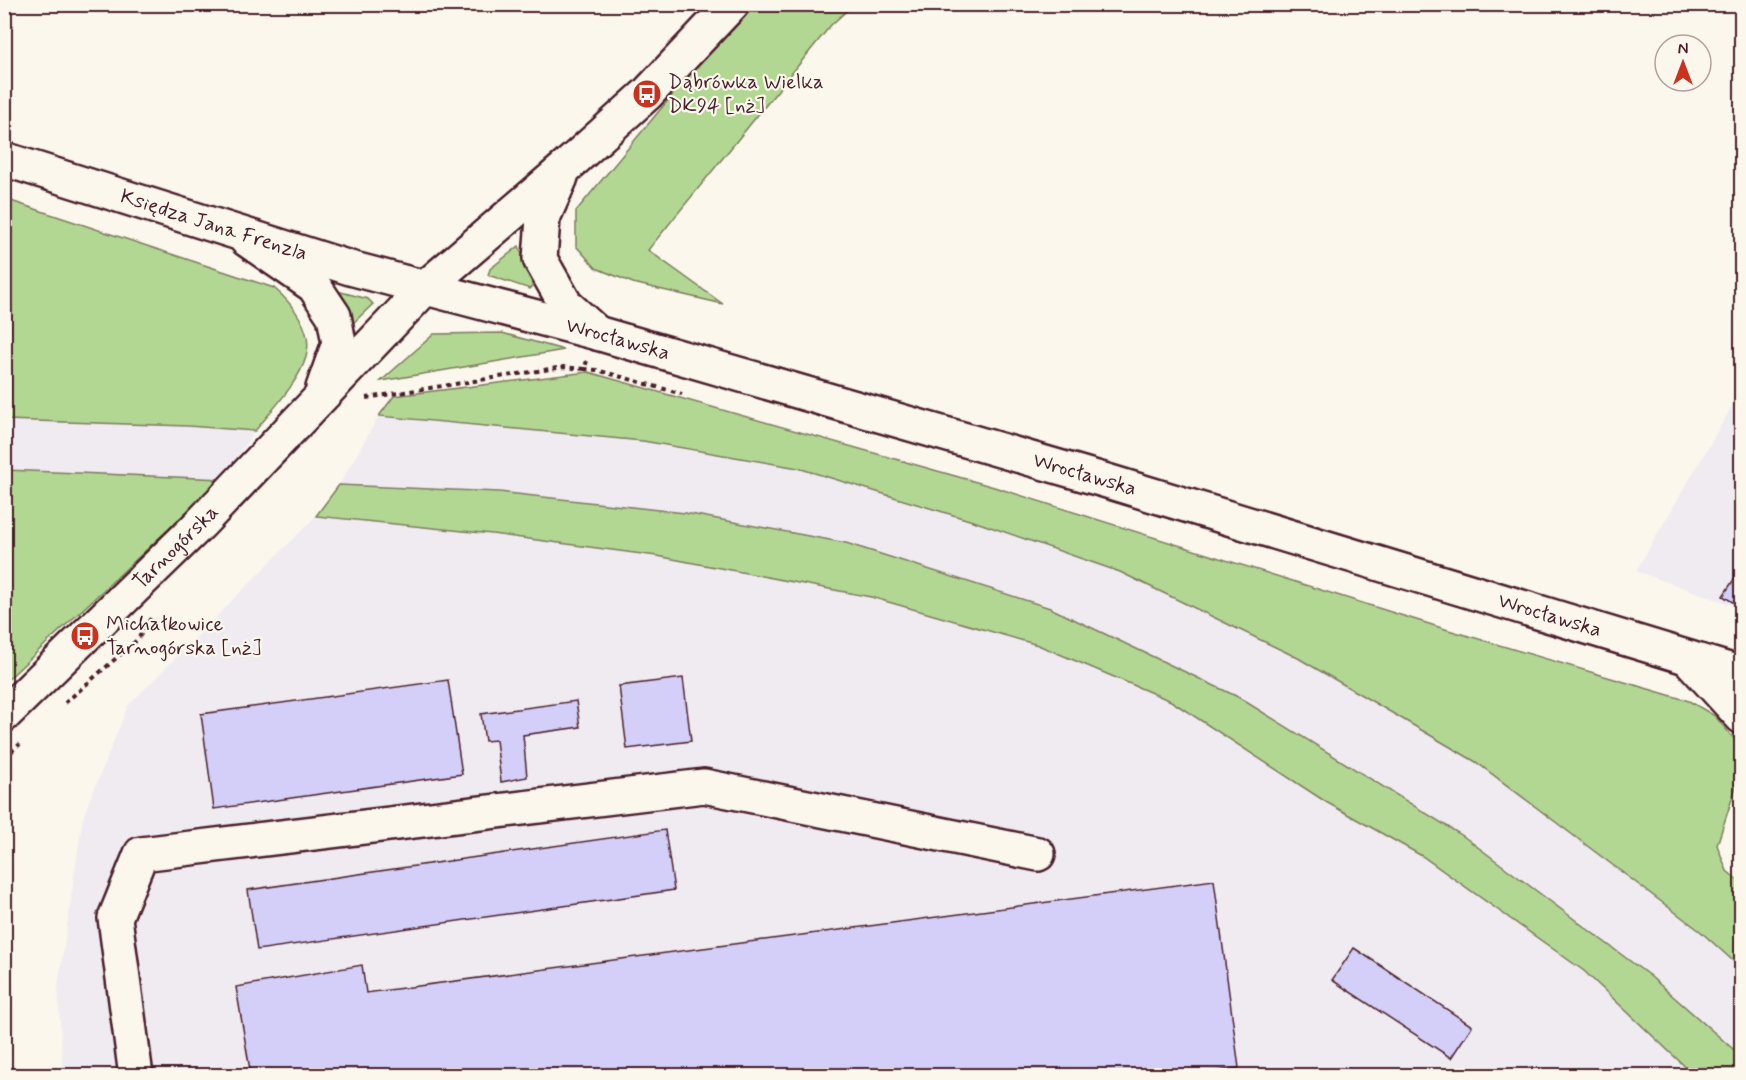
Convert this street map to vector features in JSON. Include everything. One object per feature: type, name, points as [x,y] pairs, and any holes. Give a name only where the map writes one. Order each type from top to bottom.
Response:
[{"type":"main road","name":"Tarnogórska","points":[[4,715],[200,524],[426,287],[647,94],[732,4]]},
{"type":"main road","name":"Księdza Jana Frenzla","points":[[4,159],[350,268],[426,287]]},
{"type":"main road","points":[[566,167],[543,218],[540,259],[566,305],[597,333]]},
{"type":"main road","name":"Tarnogórska","points":[[236,232],[314,286],[334,316],[339,344],[318,401]]},
{"type":"main road","name":"Wrocławska","points":[[426,287],[597,333],[1107,482],[1742,674]]},
{"type":"main road","points":[[1688,658],[1742,717]]},
{"type":"main road","points":[[136,1076],[115,918],[141,854],[704,786],[1038,854]]},
{"type":"path","points":[[366,398],[563,367],[584,369],[597,333]]},
{"type":"path","points":[[58,710],[138,639],[157,610]]},
{"type":"path","points":[[4,758],[22,742]]},
{"type":"path","points":[[4,1048],[9,1076]]},
{"type":"shaded area","points":[[1741,391],[1741,608],[1636,571]]},
{"type":"shaded area","points":[[379,416],[643,441],[798,468],[976,522],[1120,572],[1298,658],[1476,762],[1700,931],[1741,968],[1741,1056],[1650,976],[1463,836],[1238,697],[1050,608],[846,543],[685,513],[499,492],[339,485]]},
{"type":"shaded area","points":[[5,420],[188,426],[255,431],[222,479],[5,470]]},
{"type":"shaded area","points":[[316,516],[492,534],[657,556],[871,597],[1038,645],[1171,701],[1326,802],[1422,856],[1584,971],[1694,1075],[63,1076],[58,987],[83,817],[128,706]]},
{"type":"green space","points":[[747,5],[853,5],[831,25],[648,250],[723,304],[633,283],[596,268],[576,246],[576,211]]},
{"type":"green space","points":[[5,199],[274,288],[295,310],[304,328],[308,347],[302,367],[284,396],[255,431],[188,426],[5,420]]},
{"type":"green space","points":[[519,246],[533,286],[530,289],[488,275],[490,269]]},
{"type":"green space","points":[[337,291],[368,299],[373,304],[349,327]]},
{"type":"green space","points":[[502,333],[564,350],[381,381],[434,334]]},
{"type":"green space","points":[[588,372],[994,487],[1445,629],[1689,701],[1715,716],[1741,747],[1740,774],[1717,845],[1727,871],[1741,883],[1741,968],[1700,931],[1476,762],[1298,658],[1120,572],[976,522],[798,468],[643,441],[379,416],[394,396]]},
{"type":"green space","points":[[5,470],[222,479],[5,682]]},
{"type":"green space","points":[[339,485],[499,492],[685,513],[846,543],[1050,608],[1238,697],[1463,836],[1650,976],[1741,1056],[1741,1075],[1694,1075],[1584,971],[1422,856],[1326,802],[1171,701],[1038,645],[871,597],[657,556],[492,534],[316,516]]},
{"type":"building","points":[[1742,567],[1742,608],[1723,596]]},
{"type":"building","points":[[683,678],[691,741],[627,749],[619,686]]},
{"type":"building","points":[[448,680],[462,774],[214,809],[201,714]]},
{"type":"building","points":[[576,701],[580,727],[523,735],[527,777],[501,782],[496,740],[485,741],[481,714]]},
{"type":"building","points":[[665,830],[674,890],[257,950],[248,890]]},
{"type":"building","points":[[1214,880],[1239,1068],[1186,1076],[251,1076],[236,987],[362,965],[366,993]]},
{"type":"building","points":[[1354,948],[1472,1026],[1451,1058],[1332,980]]},
{"type":"place","name":"Dąbrówka Wielka DK94 [nż]","points":[[647,94]]},
{"type":"place","name":"Michałkowice Tarnogórska [nż]","points":[[85,636]]}]
